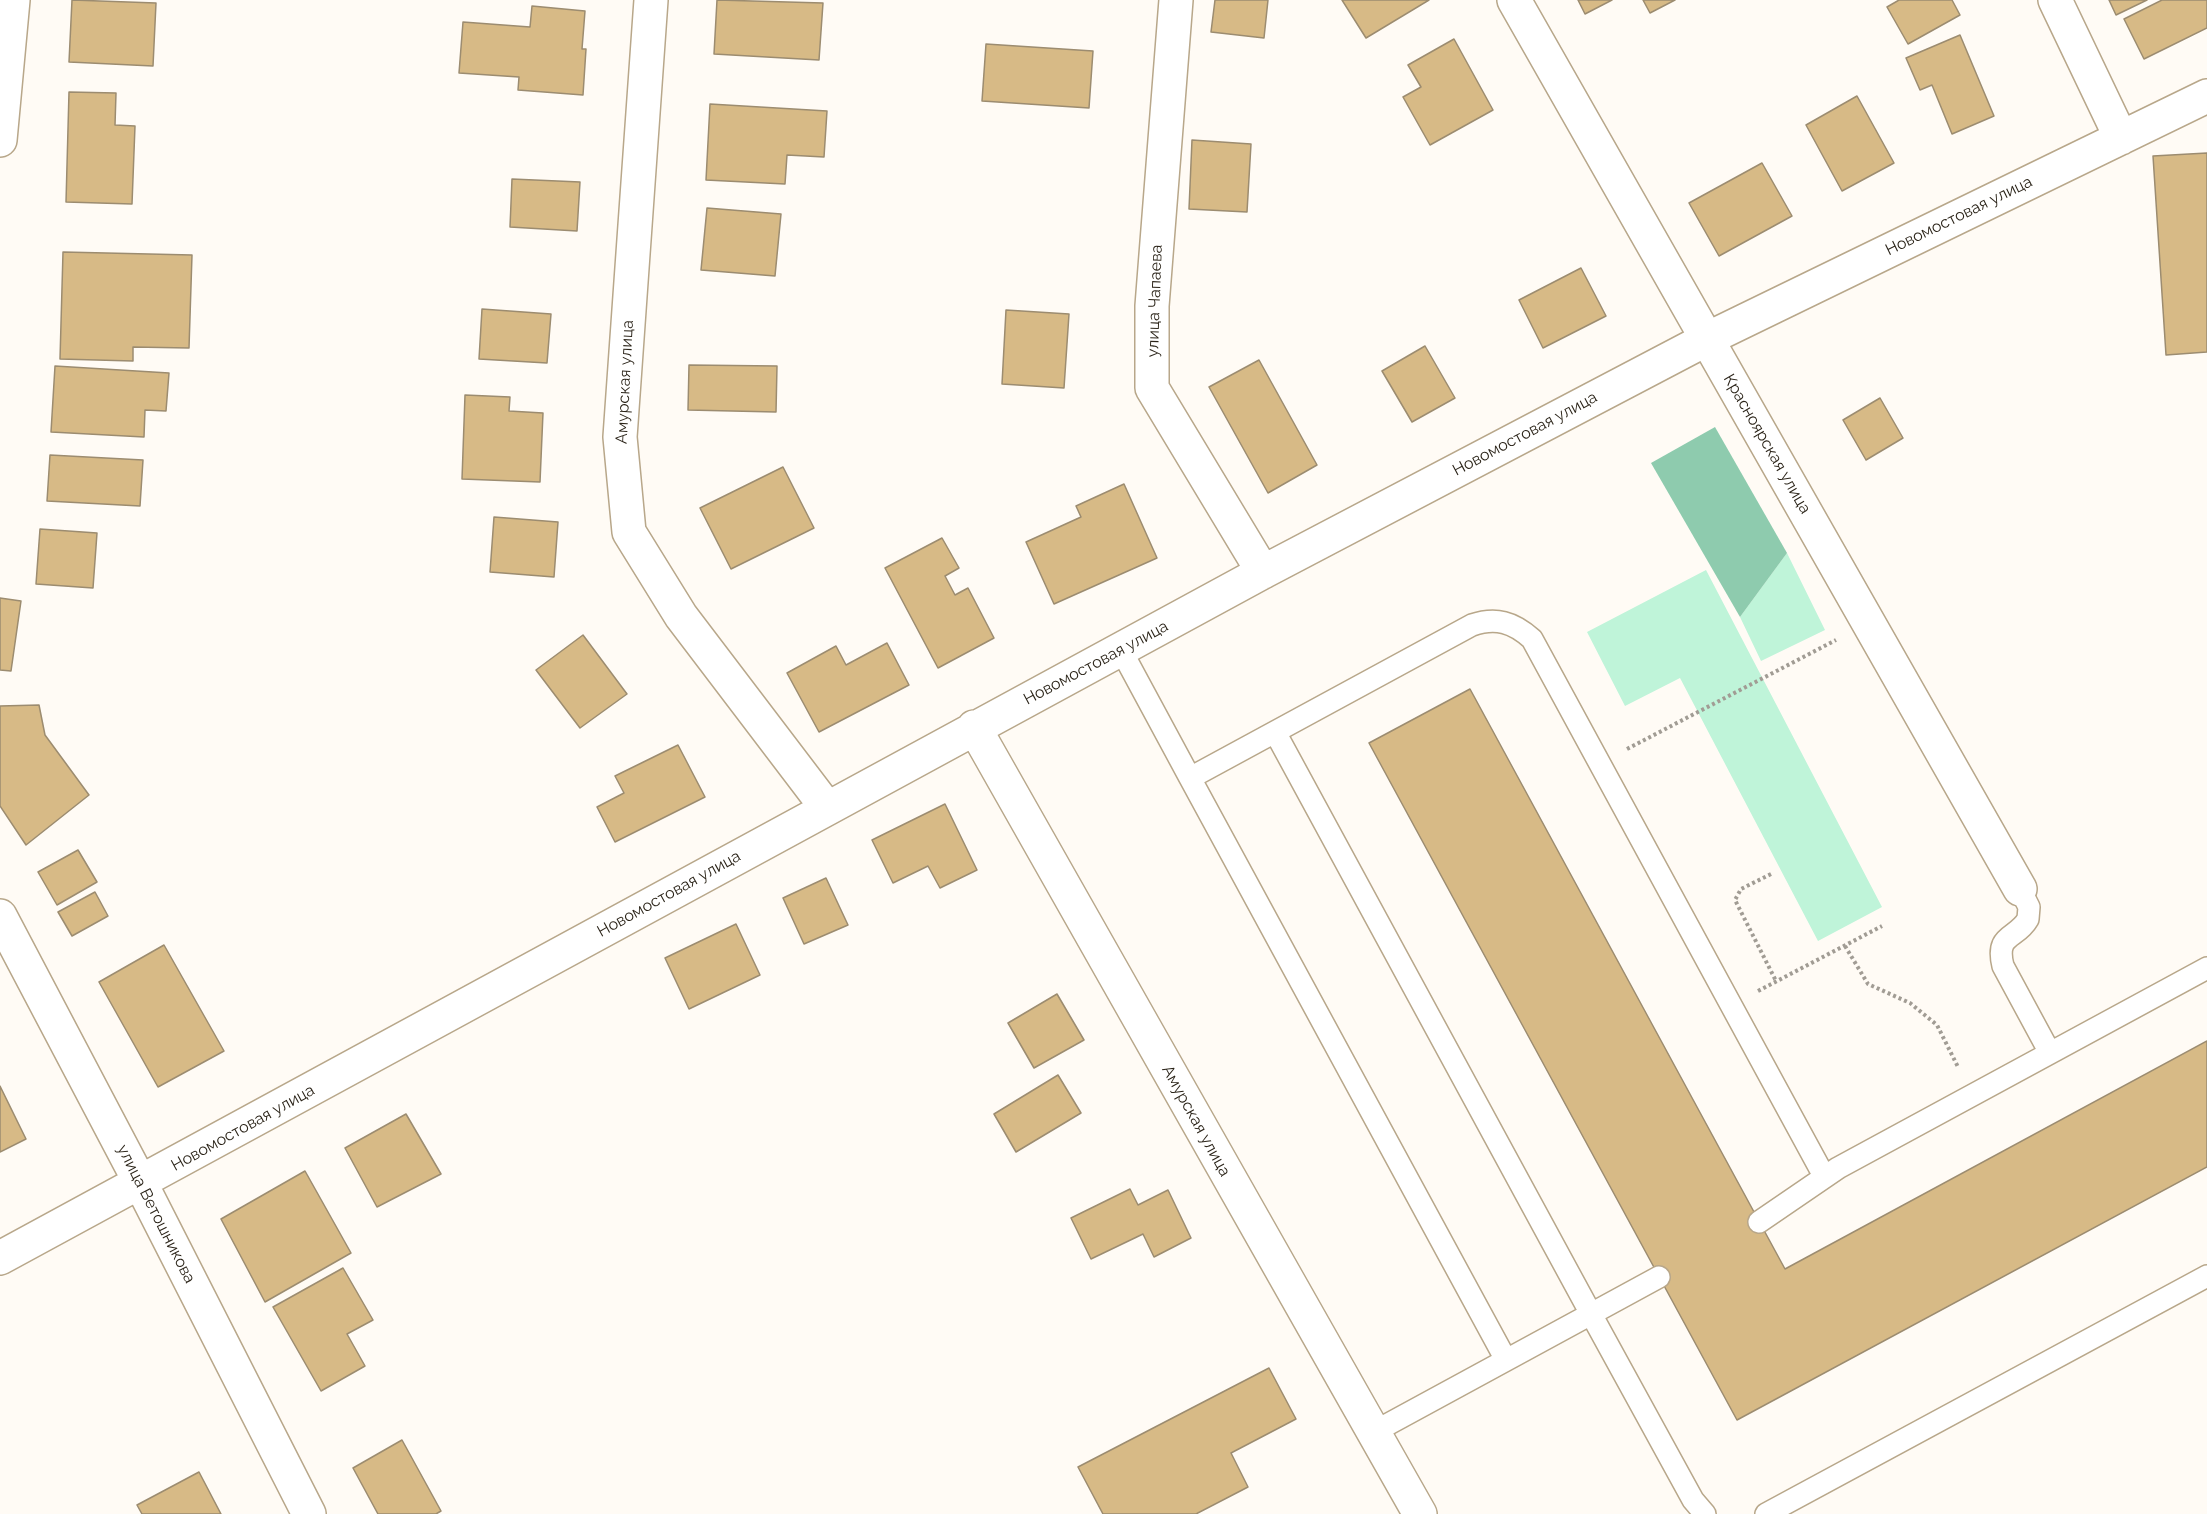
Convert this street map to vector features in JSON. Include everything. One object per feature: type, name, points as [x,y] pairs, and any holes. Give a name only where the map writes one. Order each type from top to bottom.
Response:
[{"type":"street","points":[[0,140],[13,0]]},
{"type":"street","name":"Амурская улица","points":[[651,0],[620,437],[629,532],[681,616],[827,808]]},
{"type":"street","name":"улица Чапаева","points":[[1176,0],[1152,306],[1152,388],[1263,572]]},
{"type":"street","name":"Красноярская улица","points":[[1514,0],[2020,889]]},
{"type":"street","points":[[2055,0],[2121,138]]},
{"type":"street","name":"Новомостовая улица","points":[[0,1258],[141,1184],[974,727],[1121,651],[1263,572],[1707,339],[2207,96]]},
{"type":"street","name":"Амурская улица","points":[[974,727],[1372,1433],[1420,1514]]},
{"type":"street","name":"улица Ветошникова","points":[[0,916],[141,1184],[309,1514]]},
{"type":"lane","points":[[1190,778],[1472,625],[1497,621],[1509,622],[1532,639],[1824,1176]]},
{"type":"lane","points":[[1121,651],[1506,1360]]},
{"type":"lane","points":[[1275,732],[1693,1500],[1705,1514]]},
{"type":"lane","points":[[2020,889],[2029,907],[2028,919],[2002,943],[2000,954],[2002,966],[2050,1053]]},
{"type":"lane","points":[[1759,1222],[1824,1176],[2207,968]]},
{"type":"lane","points":[[1766,1514],[2207,1276]]},
{"type":"lane","points":[[1372,1433],[1659,1277]]},
{"type":"path","points":[[1600,763],[1868,623]]},
{"type":"path","points":[[1771,874],[1741,889],[1735,900],[1776,981]]},
{"type":"path","points":[[1731,1005],[1882,926]]},
{"type":"path","points":[[1845,946],[1868,984],[1910,1003],[1937,1025],[1973,1095]]},
{"type":"green space","points":[[1715,427],[1787,553],[1740,617],[1651,463]]},
{"type":"green space","points":[[1787,553],[1825,630],[1761,661],[1740,617]]},
{"type":"green space","points":[[1706,570],[1882,907],[1818,941],[1680,678],[1625,706],[1587,632]]},
{"type":"building","points":[[72,0],[156,3],[153,66],[69,62]]},
{"type":"building","points":[[717,0],[823,3],[819,60],[714,54]]},
{"type":"building","points":[[1215,0],[1268,0],[1264,38],[1211,32]]},
{"type":"building","points":[[1342,0],[1429,0],[1366,38]]},
{"type":"building","points":[[1578,0],[1612,0],[1585,14]]},
{"type":"building","points":[[1643,0],[1675,0],[1650,13]]},
{"type":"building","points":[[1899,0],[1952,0],[1960,15],[1908,44],[1887,7]]},
{"type":"building","points":[[2109,0],[2147,0],[2116,15]]},
{"type":"building","points":[[2162,0],[2207,0],[2207,28],[2144,59],[2124,19]]},
{"type":"building","points":[[532,6],[585,11],[582,49],[586,49],[583,95],[518,90],[519,77],[459,73],[463,22],[530,27]]},
{"type":"building","points":[[1960,35],[1994,116],[1952,134],[1932,85],[1920,90],[1906,58]]},
{"type":"building","points":[[1454,39],[1493,110],[1430,145],[1403,97],[1421,87],[1408,65]]},
{"type":"building","points":[[986,44],[1093,51],[1089,108],[982,101]]},
{"type":"building","points":[[69,92],[116,93],[115,125],[135,126],[132,204],[66,202]]},
{"type":"building","points":[[1857,96],[1894,163],[1842,191],[1806,125]]},
{"type":"building","points":[[710,104],[827,111],[824,157],[787,155],[785,184],[706,180]]},
{"type":"building","points":[[1192,140],[1251,144],[1247,212],[1189,209]]},
{"type":"building","points":[[2207,153],[2207,352],[2166,355],[2153,156]]},
{"type":"building","points":[[1762,163],[1792,216],[1719,256],[1689,203]]},
{"type":"building","points":[[512,179],[580,182],[577,231],[510,227]]},
{"type":"building","points":[[707,208],[781,214],[775,276],[701,270]]},
{"type":"building","points":[[63,252],[192,255],[189,348],[133,347],[133,361],[60,359]]},
{"type":"building","points":[[1581,268],[1606,316],[1543,348],[1519,300]]},
{"type":"building","points":[[482,309],[551,314],[547,363],[479,359]]},
{"type":"building","points":[[1006,310],[1069,314],[1064,388],[1002,384]]},
{"type":"building","points":[[1425,346],[1455,398],[1412,422],[1382,371]]},
{"type":"building","points":[[1259,360],[1317,465],[1268,493],[1209,387]]},
{"type":"building","points":[[689,365],[777,366],[776,412],[688,410]]},
{"type":"building","points":[[55,366],[169,373],[166,411],[145,410],[144,437],[51,432]]},
{"type":"building","points":[[465,395],[510,397],[509,411],[543,413],[540,482],[462,479]]},
{"type":"building","points":[[1880,398],[1903,438],[1866,460],[1843,420]]},
{"type":"building","points":[[50,455],[143,460],[140,506],[47,501]]},
{"type":"building","points":[[783,467],[814,528],[731,569],[700,508]]},
{"type":"building","points":[[1124,484],[1157,558],[1054,604],[1026,542],[1081,517],[1076,506]]},
{"type":"building","points":[[494,517],[558,522],[554,577],[490,572]]},
{"type":"building","points":[[40,529],[97,533],[93,588],[36,584]]},
{"type":"building","points":[[942,538],[959,568],[945,576],[955,595],[968,588],[994,638],[938,668],[885,568]]},
{"type":"building","points":[[0,598],[21,601],[11,671],[0,670]]},
{"type":"building","points":[[583,635],[627,694],[580,728],[536,670]]},
{"type":"building","points":[[887,643],[909,685],[819,732],[787,673],[836,646],[846,665]]},
{"type":"building","points":[[1470,689],[1785,1269],[2207,1041],[2207,1167],[1737,1420],[1369,743]]},
{"type":"building","points":[[39,705],[45,735],[89,795],[26,845],[0,806],[0,706]]},
{"type":"building","points":[[678,745],[705,797],[615,842],[597,807],[624,793],[615,776]]},
{"type":"building","points":[[945,804],[977,870],[940,888],[928,866],[893,883],[872,840]]},
{"type":"building","points":[[78,850],[97,882],[57,905],[38,872]]},
{"type":"building","points":[[826,878],[848,925],[804,944],[783,898]]},
{"type":"building","points":[[95,892],[108,916],[72,936],[58,912]]},
{"type":"building","points":[[736,924],[760,975],[689,1009],[665,958]]},
{"type":"building","points":[[164,945],[224,1051],[158,1087],[99,982]]},
{"type":"building","points":[[1057,994],[1084,1040],[1034,1068],[1008,1023]]},
{"type":"building","points":[[1058,1075],[1081,1113],[1016,1152],[994,1114]]},
{"type":"building","points":[[0,1086],[26,1139],[0,1152]]},
{"type":"building","points":[[406,1114],[441,1174],[377,1207],[345,1148]]},
{"type":"building","points":[[305,1171],[351,1253],[265,1302],[221,1219]]},
{"type":"building","points":[[1130,1189],[1138,1205],[1168,1190],[1191,1238],[1154,1257],[1143,1234],[1091,1259],[1071,1218]]},
{"type":"building","points":[[343,1268],[373,1320],[347,1334],[365,1366],[321,1391],[273,1307]]},
{"type":"building","points":[[1269,1368],[1296,1419],[1231,1453],[1248,1487],[1196,1514],[1103,1514],[1078,1467]]},
{"type":"building","points":[[402,1440],[441,1511],[436,1514],[378,1514],[353,1468]]},
{"type":"building","points":[[199,1472],[221,1514],[142,1514],[137,1505]]}]
